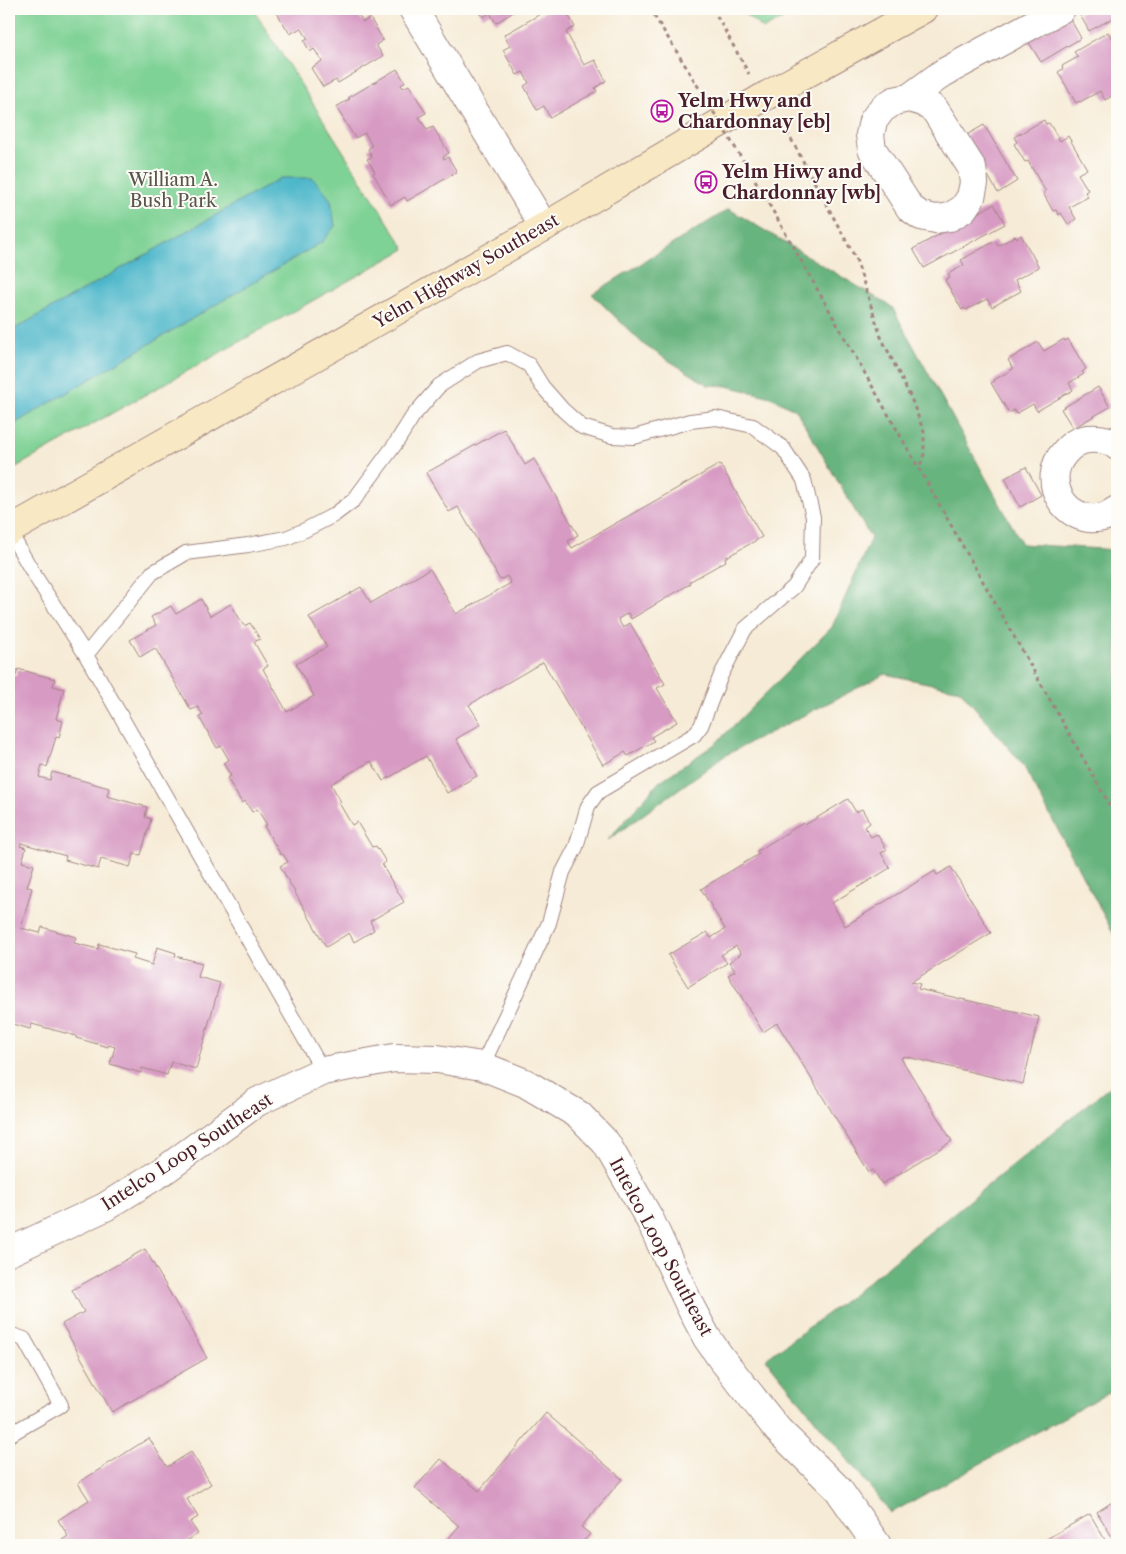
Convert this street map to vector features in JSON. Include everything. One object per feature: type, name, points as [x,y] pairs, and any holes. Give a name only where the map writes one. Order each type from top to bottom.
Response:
[{"type":"main road","name":"Yelm Highway Southeast","points":[[9,531],[544,227],[754,103],[923,9]]},
{"type":"street","points":[[414,9],[544,227]]},
{"type":"street","points":[[909,98],[943,72],[1061,9]]},
{"type":"street","points":[[1117,446],[1100,438],[1084,439],[1070,446],[1060,457],[1054,472],[1055,488],[1061,502],[1073,512],[1087,518],[1103,517],[1117,510]]},
{"type":"street","name":"Intelco Loop Southeast","points":[[9,1252],[105,1207],[166,1169],[257,1102],[323,1071],[394,1058],[437,1059],[482,1066],[525,1083],[579,1115],[606,1143],[650,1220],[690,1308],[708,1338],[738,1380],[778,1430],[838,1489],[876,1545]]},
{"type":"lane","points":[[86,655],[152,573],[186,553],[286,538],[327,518],[354,500],[396,444],[413,416],[439,386],[478,361],[508,353],[529,365],[542,386],[562,410],[582,427],[612,436],[634,437],[690,421],[716,418],[753,426],[783,448],[804,480],[813,517],[812,559],[794,587],[745,629],[721,675],[700,726],[694,735],[598,792],[588,806],[576,847],[563,872],[549,924],[482,1066]]},
{"type":"lane","points":[[9,531],[86,655],[323,1071]]},
{"type":"lane","points":[[9,1334],[24,1339],[61,1405],[9,1434]]},
{"type":"path","points":[[650,9],[761,190],[1117,818]]},
{"type":"path","points":[[714,9],[743,62]]},
{"type":"path","points":[[790,136],[856,259],[881,337],[911,398],[924,432],[924,454],[918,469]]},
{"type":"green space","name":"William A. Bush Park","points":[[9,9],[253,9],[405,249],[9,471]]},
{"type":"green space","points":[[738,9],[800,9],[764,29]]},
{"type":"green space","points":[[729,209],[892,307],[1022,544],[1117,550],[1117,940],[1023,765],[960,690],[885,674],[726,755],[608,840],[659,782],[715,744],[832,627],[871,538],[796,410],[771,397],[727,386],[708,385],[644,345],[592,294]]},
{"type":"green space","points":[[1117,1081],[1117,1388],[891,1513],[766,1359],[847,1299]]},
{"type":"water","points":[[281,178],[313,178],[331,200],[335,226],[322,242],[9,427],[9,332]]},
{"type":"building","points":[[285,9],[355,9],[363,22],[370,18],[383,40],[376,45],[383,56],[338,83],[336,80],[323,87],[311,68],[322,61],[314,49],[310,52],[304,41],[308,39],[301,28],[290,34],[277,13]]},
{"type":"building","points":[[478,9],[518,9],[496,23],[490,13],[483,17]]},
{"type":"building","points":[[549,9],[552,11],[565,9],[575,27],[566,32],[584,65],[595,60],[606,81],[595,88],[597,91],[550,118],[544,106],[537,110],[524,86],[529,83],[523,72],[517,75],[503,50],[510,46],[504,35]]},
{"type":"building","points":[[1086,9],[1117,9],[1117,16],[1089,31],[1079,13]]},
{"type":"building","points":[[1069,17],[1081,38],[1041,62],[1028,41]]},
{"type":"building","points":[[1108,32],[1112,38],[1117,35],[1117,93],[1105,100],[1100,91],[1076,103],[1058,72],[1063,69],[1062,66],[1078,57],[1074,52]]},
{"type":"building","points":[[397,69],[405,82],[401,85],[403,88],[409,85],[426,113],[419,117],[427,130],[433,127],[449,153],[443,157],[444,159],[448,157],[457,172],[407,201],[405,197],[391,205],[367,159],[372,157],[368,149],[372,146],[365,133],[355,138],[336,107]]},
{"type":"building","points":[[1044,120],[1046,124],[1049,123],[1060,141],[1068,136],[1087,169],[1078,174],[1088,190],[1085,192],[1088,197],[1069,207],[1076,219],[1068,224],[1061,213],[1059,215],[1056,210],[1053,211],[1043,193],[1046,191],[1028,161],[1025,162],[1014,144],[1017,142],[1014,137]]},
{"type":"building","points":[[984,125],[1017,181],[998,193],[965,136]]},
{"type":"building","points":[[994,204],[1005,224],[924,268],[913,249]]},
{"type":"building","points":[[1021,235],[1039,267],[1015,280],[1021,291],[992,307],[987,299],[966,310],[964,308],[962,310],[945,280],[950,277],[948,274],[964,265],[961,260],[995,241],[998,246],[1015,236],[1017,238]]},
{"type":"building","points":[[1064,339],[1065,341],[1068,339],[1086,369],[1082,372],[1084,374],[1069,383],[1073,390],[1037,411],[1033,404],[1016,414],[1014,410],[1009,413],[991,383],[1013,369],[1008,360],[1038,342],[1044,351]]},
{"type":"building","points":[[1098,387],[1110,407],[1073,428],[1061,409]]},
{"type":"building","points":[[504,429],[525,465],[534,459],[578,535],[568,541],[572,548],[720,464],[762,537],[725,558],[726,561],[631,619],[628,613],[618,619],[623,628],[630,623],[665,684],[657,688],[677,722],[651,737],[654,741],[628,756],[625,752],[603,765],[543,662],[469,705],[481,724],[456,739],[477,776],[447,793],[426,756],[383,781],[371,761],[331,784],[341,802],[339,803],[352,825],[357,822],[372,847],[376,846],[386,862],[382,865],[404,902],[370,921],[374,930],[354,942],[349,933],[326,947],[280,866],[288,862],[283,854],[281,855],[264,826],[267,825],[257,809],[252,812],[245,801],[242,803],[227,778],[231,776],[223,763],[229,760],[221,746],[217,748],[199,717],[203,715],[198,707],[191,710],[155,648],[140,657],[130,640],[156,625],[151,617],[171,606],[176,614],[201,599],[210,616],[231,604],[244,626],[250,623],[260,639],[254,642],[268,666],[263,669],[287,712],[314,696],[296,664],[327,647],[309,617],[361,587],[371,603],[430,569],[456,614],[511,583],[507,576],[500,580],[458,507],[449,512],[426,473]]},
{"type":"building","points":[[1026,467],[1041,495],[1020,507],[1005,478]]},
{"type":"building","points":[[18,669],[55,679],[53,686],[64,689],[56,719],[63,721],[59,738],[56,737],[47,767],[42,765],[39,777],[50,780],[52,772],[109,788],[107,796],[147,807],[145,817],[151,819],[141,855],[134,854],[130,867],[101,859],[98,869],[65,860],[66,856],[21,843],[20,846],[26,848],[22,862],[34,865],[27,887],[32,888],[21,928],[40,933],[42,927],[76,937],[74,943],[98,949],[99,944],[135,954],[133,959],[152,965],[157,947],[176,953],[175,956],[202,963],[198,977],[220,983],[196,1069],[171,1062],[167,1075],[142,1068],[141,1073],[110,1064],[115,1047],[109,1045],[108,1047],[32,1024],[30,1029],[9,1023],[9,674],[16,676]]},
{"type":"building","points":[[848,799],[856,812],[862,809],[870,823],[865,827],[871,837],[877,834],[887,850],[881,853],[890,868],[832,903],[845,926],[935,871],[937,875],[951,867],[991,933],[911,982],[920,984],[918,989],[1039,1017],[1023,1084],[903,1056],[901,1058],[952,1141],[882,1184],[873,1170],[869,1172],[777,1023],[763,1032],[728,975],[735,971],[729,962],[741,954],[736,946],[721,955],[727,963],[688,987],[668,955],[707,932],[711,938],[725,929],[701,889],[759,854],[757,851]]},
{"type":"building","points":[[145,1249],[207,1358],[112,1412],[62,1324],[84,1312],[72,1290]]},
{"type":"building","points":[[546,1413],[622,1479],[581,1527],[590,1534],[580,1545],[443,1545],[459,1526],[415,1488],[441,1459],[479,1491]]},
{"type":"building","points":[[149,1438],[167,1467],[191,1452],[211,1484],[187,1499],[198,1517],[190,1522],[198,1534],[180,1545],[65,1545],[62,1540],[68,1536],[58,1520],[89,1500],[78,1483]]},
{"type":"building","points":[[1117,1499],[1117,1545],[1097,1512]]},
{"type":"building","points":[[1090,1514],[1108,1545],[1036,1545]]},
{"type":"place","name":"Yelm Hwy and Chardonnay [eb]","points":[[662,111]]},
{"type":"place","name":"Yelm Hiwy and Chardonnay [wb]","points":[[706,182]]}]
